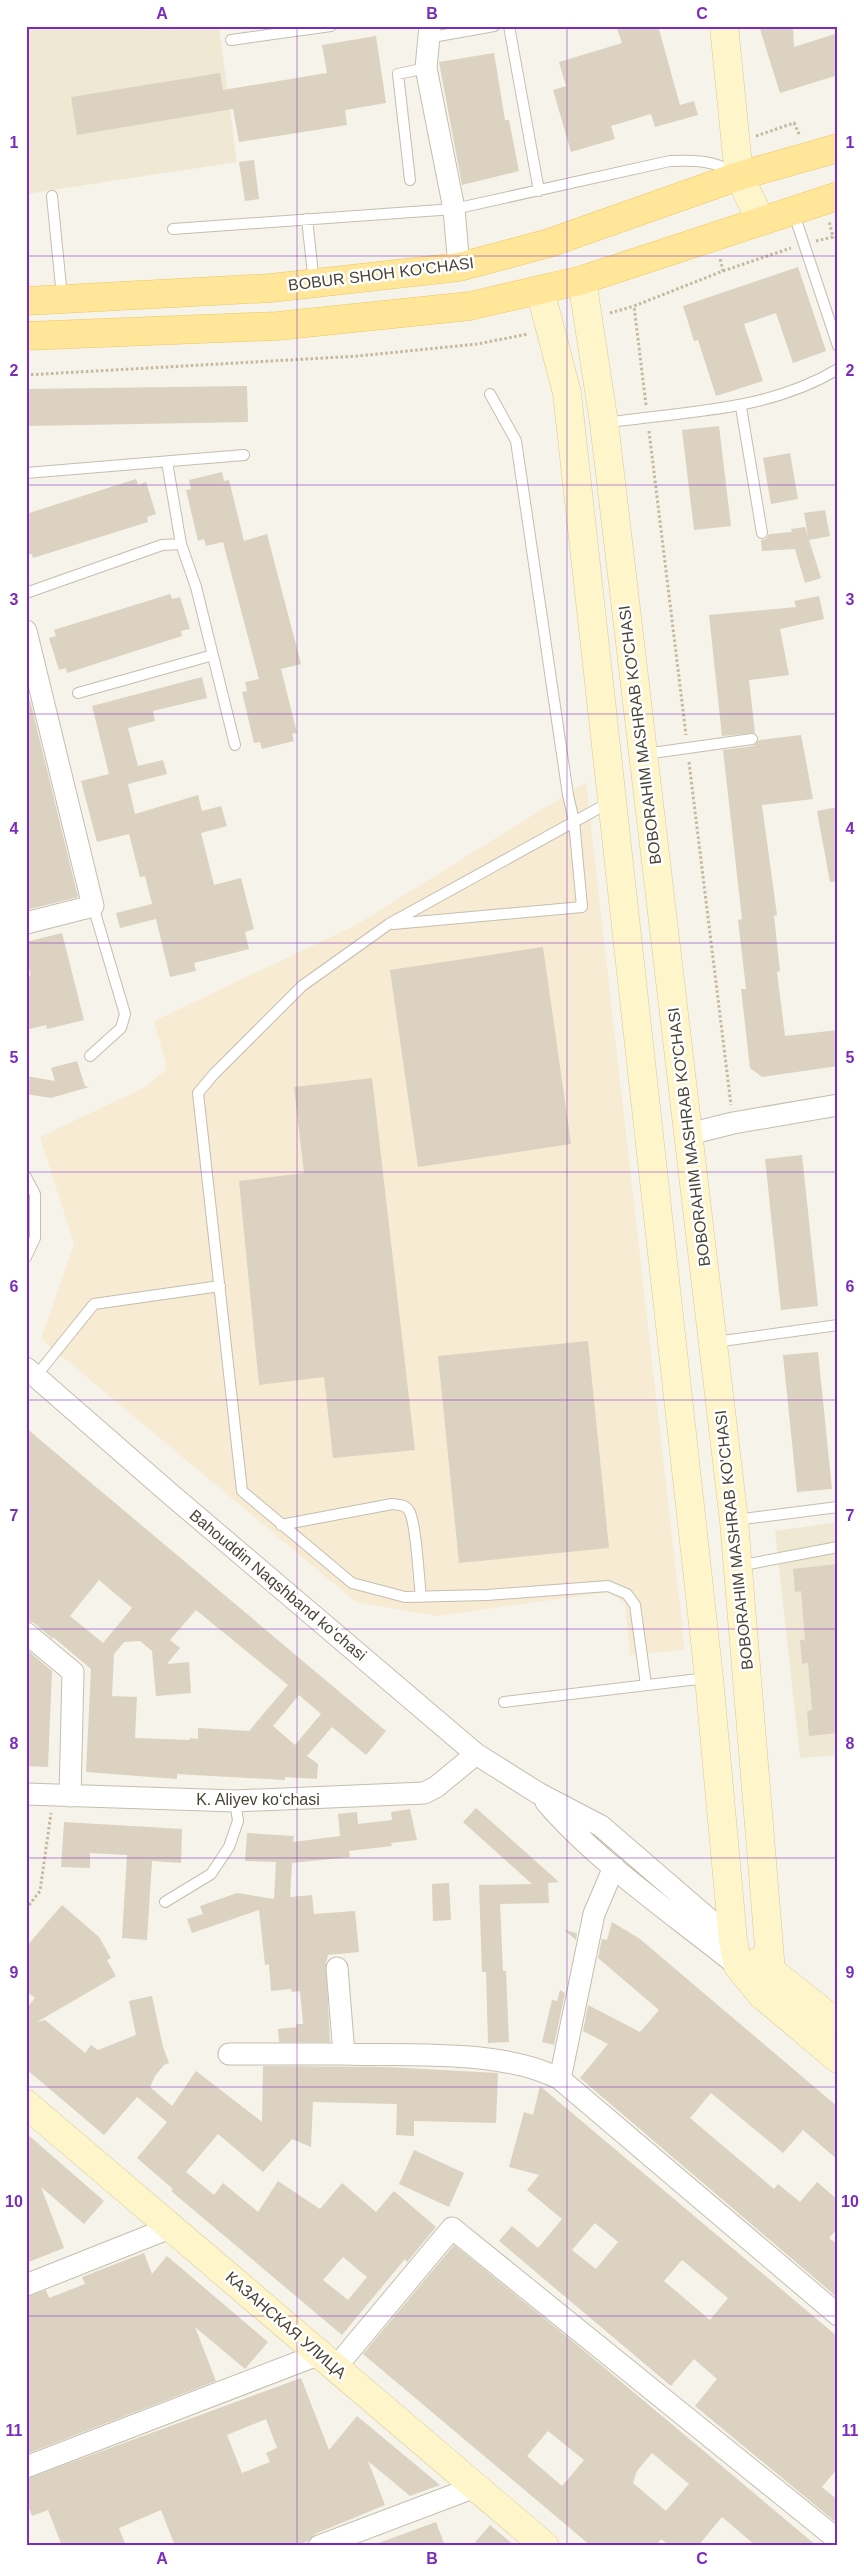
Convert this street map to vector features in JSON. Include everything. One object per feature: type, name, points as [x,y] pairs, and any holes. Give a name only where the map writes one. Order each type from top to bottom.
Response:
[{"type":"main road","points":[[724,26],[739,176],[761,220]]},
{"type":"main road","name":"BOBUR SHOH KO'CHASI","points":[[26,301],[271,288],[459,267],[549,243],[739,176],[838,148]]},
{"type":"main road","points":[[26,336],[277,326],[470,306],[582,280],[838,196]]},
{"type":"main road","name":"BOBORAHIM MASHRAB KO'CHASI","points":[[582,280],[604,423],[641,754],[689,1134],[734,1520],[766,1983]]},
{"type":"main road","points":[[540,290],[567,392],[709,1678],[735,1953],[838,2059]]},
{"type":"main road","points":[[633,986],[670,981]]},
{"type":"main road","points":[[766,1983],[837,2022]]},
{"type":"main road","name":"КАЗАНСКАЯ УЛИЦА","points":[[26,2104],[545,2546]]},
{"type":"street","points":[[429,32],[426,68],[454,209],[459,267]]},
{"type":"street","points":[[26,631],[93,906],[26,923]]},
{"type":"street","points":[[689,1134],[733,1123],[838,1105]]},
{"type":"street","name":"Bahouddin Naqshband koʻchasi","points":[[31,1372],[168,1492],[476,1754],[538,1793]]},
{"type":"street","points":[[26,1633],[73,1672],[62,1795]]},
{"type":"street","name":"K. Aliyev koʻchasi","points":[[26,1794],[235,1801],[424,1793],[436,1787],[476,1754]]},
{"type":"street","points":[[538,1793],[601,1826],[735,1953]]},
{"type":"street","points":[[538,1793],[561,1820],[614,1867],[735,1953]]},
{"type":"street","points":[[560,2079],[594,1914],[614,1867]]},
{"type":"street","points":[[338,1968],[344,2054]]},
{"type":"street","points":[[229,2054],[344,2054],[482,2058],[540,2068],[560,2079],[838,2315]]},
{"type":"street","points":[[26,2286],[172,2227]]},
{"type":"street","points":[[26,2467],[328,2360],[452,2228],[838,2540]]},
{"type":"street","points":[[319,2546],[475,2487]]},
{"type":"lane","points":[[231,40],[331,26]]},
{"type":"lane","points":[[429,32],[494,26]]},
{"type":"lane","points":[[509,26],[539,191]]},
{"type":"lane","points":[[410,180],[398,74],[426,68]]},
{"type":"lane","points":[[173,229],[454,209],[670,161],[694,160],[714,163],[739,176]]},
{"type":"lane","points":[[52,196],[62,299]]},
{"type":"lane","points":[[793,210],[838,346]]},
{"type":"lane","points":[[307,219],[314,283]]},
{"type":"lane","points":[[604,423],[741,407],[813,384],[838,369]]},
{"type":"lane","points":[[389,924],[582,907],[574,822],[568,795],[516,441],[490,394]]},
{"type":"lane","points":[[741,407],[762,533]]},
{"type":"lane","points":[[26,473],[244,455]]},
{"type":"lane","points":[[167,462],[181,544],[196,587],[235,745]]},
{"type":"lane","points":[[26,593],[162,545],[181,544]]},
{"type":"lane","points":[[78,693],[213,655]]},
{"type":"lane","points":[[641,754],[752,739]]},
{"type":"lane","points":[[611,801],[389,924],[302,986],[214,1074],[198,1093],[242,1490],[281,1526],[352,1583],[405,1597],[487,1595],[608,1586],[627,1594],[635,1605],[646,1686]]},
{"type":"lane","points":[[90,1056],[121,1028],[125,1014],[93,906]]},
{"type":"lane","points":[[26,1176],[35,1194],[36,1238],[26,1257]]},
{"type":"lane","points":[[31,1372],[94,1304],[220,1286]]},
{"type":"lane","points":[[714,1342],[838,1325]]},
{"type":"lane","points":[[281,1526],[392,1504],[404,1505],[411,1512],[421,1597]]},
{"type":"lane","points":[[734,1520],[838,1507]]},
{"type":"lane","points":[[737,1567],[838,1547]]},
{"type":"lane","points":[[504,1702],[709,1678]]},
{"type":"lane","points":[[165,1902],[211,1874],[229,1847],[238,1821],[235,1801]]},
{"type":"path","points":[[716,236],[723,271],[634,306],[733,1123]]},
{"type":"path","points":[[26,375],[359,356],[477,344],[551,330]]},
{"type":"path","points":[[26,1909],[40,1891],[62,1795]]},
{"type":"shaded area","points":[[26,26],[235,26],[219,28],[237,162],[26,194]]},
{"type":"shaded area","points":[[586,782],[685,1650],[630,1655],[625,1603],[609,1592],[437,1616],[356,1602],[41,1339],[74,1244],[40,1137],[145,1087],[167,1069],[154,1021],[358,924]]},
{"type":"shaded area","points":[[838,1522],[838,1755],[800,1758],[775,1531]]},
{"type":"building","points":[[616,26],[658,26],[680,105],[694,101],[698,115],[655,127],[651,114],[611,126],[615,139],[571,152],[553,90],[566,86],[559,62],[622,43]]},
{"type":"building","points":[[793,26],[794,47],[838,33],[838,75],[780,93],[760,29]]},
{"type":"building","points":[[376,36],[386,103],[345,110],[347,125],[239,142],[233,109],[77,135],[71,97],[220,73],[223,90],[327,73],[322,45]]},
{"type":"building","points":[[494,53],[505,120],[509,120],[519,171],[462,185],[439,62]]},
{"type":"building","points":[[254,160],[259,199],[245,201],[239,162]]},
{"type":"building","points":[[798,267],[826,351],[793,363],[776,313],[744,324],[763,381],[716,396],[698,340],[694,341],[683,306]]},
{"type":"building","points":[[247,386],[248,422],[26,426],[26,389]]},
{"type":"building","points":[[719,426],[731,526],[694,530],[682,430]]},
{"type":"building","points":[[790,453],[798,499],[771,504],[763,458]]},
{"type":"building","points":[[222,472],[224,481],[229,480],[244,541],[267,534],[301,664],[281,669],[297,733],[292,734],[294,741],[262,749],[260,742],[254,743],[242,692],[247,691],[245,682],[259,679],[223,542],[206,546],[204,539],[198,541],[186,490],[191,489],[189,480]]},
{"type":"building","points":[[136,479],[138,485],[146,482],[156,514],[147,517],[148,522],[33,558],[32,554],[26,555],[26,514]]},
{"type":"building","points":[[825,510],[830,536],[809,540],[821,578],[805,583],[795,549],[762,551],[761,540],[766,539],[769,534],[792,532],[791,529],[805,527],[808,536],[804,513]]},
{"type":"building","points":[[170,594],[172,599],[180,597],[190,629],[181,631],[182,636],[67,673],[66,668],[59,670],[49,638],[56,636],[54,630]]},
{"type":"building","points":[[819,596],[824,619],[780,629],[789,675],[749,680],[755,733],[722,736],[709,615],[796,607],[794,601]]},
{"type":"building","points":[[202,677],[207,698],[153,711],[155,721],[128,728],[138,766],[163,760],[167,774],[128,784],[135,814],[198,795],[202,811],[221,806],[227,826],[201,833],[214,885],[241,878],[254,929],[245,932],[249,949],[194,963],[196,971],[170,977],[156,919],[120,928],[116,913],[152,904],[145,876],[140,877],[129,834],[97,842],[81,781],[109,774],[92,706]]},
{"type":"building","points":[[26,700],[30,700],[78,897],[26,910]]},
{"type":"building","points":[[801,735],[813,799],[762,805],[777,915],[774,916],[780,971],[777,972],[785,1036],[838,1030],[838,1066],[762,1077],[750,1068],[741,989],[746,989],[738,920],[742,919],[723,750],[753,746],[759,740]]},
{"type":"building","points":[[838,807],[838,881],[830,882],[817,811]]},
{"type":"building","points":[[62,933],[84,1020],[47,1029],[46,1025],[26,1030],[26,977],[31,975],[26,958],[26,942]]},
{"type":"building","points":[[543,947],[571,1144],[418,1167],[390,970]]},
{"type":"building","points":[[77,1061],[85,1086],[89,1087],[51,1098],[26,1094],[26,1076],[55,1081],[51,1068]]},
{"type":"building","points":[[372,1078],[415,1450],[333,1458],[324,1377],[259,1385],[239,1181],[304,1173],[294,1087]]},
{"type":"building","points":[[802,1155],[818,1306],[781,1310],[765,1159]]},
{"type":"building","points":[[588,1341],[609,1548],[459,1563],[438,1356]]},
{"type":"building","points":[[818,1352],[832,1489],[797,1492],[783,1355]]},
{"type":"building","points":[[26,1428],[386,1731],[366,1755],[332,1727],[307,1756],[318,1764],[317,1779],[285,1777],[285,1780],[177,1774],[177,1779],[86,1772],[91,1669],[53,1637],[53,1639],[34,1623],[26,1621]],"holes":[[[99,1580],[132,1608],[103,1643],[70,1616]],[[196,1610],[288,1685],[249,1731],[198,1728],[198,1739],[135,1738],[137,1697],[112,1696],[114,1654],[124,1642],[140,1641],[152,1651],[156,1696],[191,1693],[189,1662],[167,1664],[180,1648],[170,1640]],[[299,1695],[321,1714],[295,1745],[273,1726]]]},
{"type":"building","points":[[838,1564],[838,1733],[809,1736],[807,1711],[812,1710],[808,1663],[802,1664],[800,1640],[805,1640],[801,1591],[795,1592],[793,1569]]},
{"type":"building","points":[[26,1649],[52,1671],[48,1767],[26,1766]]},
{"type":"building","points":[[476,1808],[559,1882],[548,1883],[549,1903],[500,1904],[503,1971],[506,1971],[509,2042],[488,2043],[486,1972],[482,1972],[479,1885],[532,1884],[463,1822]]},
{"type":"building","points":[[410,1809],[417,1840],[391,1843],[392,1846],[349,1851],[350,1857],[292,1863],[290,1897],[312,1895],[314,1914],[355,1911],[359,1952],[328,1955],[326,1963],[330,2042],[279,2042],[278,2029],[297,2027],[296,2024],[303,2024],[300,1991],[292,1992],[291,1989],[271,1991],[269,1964],[265,1965],[259,1910],[192,1933],[187,1919],[203,1914],[200,1906],[237,1893],[274,1899],[276,1862],[245,1861],[247,1833],[294,1836],[293,1842],[340,1836],[338,1814],[357,1812],[358,1824],[392,1820],[391,1812]]},
{"type":"building","points":[[64,1822],[182,1829],[181,1863],[152,1861],[147,1940],[122,1938],[127,1855],[90,1853],[90,1868],[61,1867]]},
{"type":"building","points":[[449,1883],[451,1920],[433,1921],[432,1884]]},
{"type":"building","points":[[62,1905],[99,1937],[111,1958],[107,1960],[116,1976],[37,2022],[45,2020],[85,2053],[91,2045],[98,2050],[136,2035],[129,2001],[152,1996],[163,2047],[169,2063],[164,2065],[155,2076],[150,2087],[172,2106],[196,2071],[262,2122],[263,2066],[386,2067],[498,2073],[496,2123],[414,2121],[414,2136],[396,2135],[397,2104],[313,2102],[311,2147],[292,2139],[263,2172],[218,2134],[186,2172],[214,2195],[223,2183],[258,2212],[278,2181],[320,2209],[342,2183],[376,2212],[394,2191],[436,2227],[407,2262],[405,2259],[342,2335],[171,2191],[173,2189],[137,2158],[167,2122],[137,2097],[104,2135],[26,2069],[26,2009],[35,1998],[26,1991],[26,1947]],"holes":[[[343,2257],[367,2277],[348,2300],[323,2280]]]},
{"type":"building","points":[[612,1922],[640,1939],[838,2107],[838,2160],[803,2130],[783,2153],[711,2093],[690,2118],[774,2189],[778,2184],[800,2202],[817,2182],[838,2200],[838,2228],[829,2238],[838,2245],[838,2298],[580,2078],[608,2044],[583,2031],[588,2005],[640,2032],[659,2010],[598,1958],[602,1939],[607,1940]]},
{"type":"building","points":[[564,1930],[577,1933],[576,1940]]},
{"type":"building","points":[[560,1990],[565,1993],[554,2045],[542,2042],[552,2000],[557,2001]]},
{"type":"building","points":[[540,2086],[838,2337],[838,2468],[822,2487],[838,2500],[838,2524],[695,2406],[717,2379],[694,2359],[671,2386],[499,2241],[512,2226],[538,2248],[562,2219],[527,2190],[539,2175],[509,2167],[524,2112],[533,2115]],"holes":[[[595,2223],[618,2242],[596,2269],[572,2250]],[[682,2260],[728,2298],[710,2320],[664,2281]]]},
{"type":"building","points":[[26,2133],[104,2201],[84,2224],[41,2187],[64,2248],[26,2263]]},
{"type":"building","points":[[414,2150],[464,2173],[449,2207],[399,2184]]},
{"type":"building","points":[[454,2245],[576,2344],[817,2546],[756,2546],[722,2517],[698,2546],[670,2546],[661,2539],[656,2546],[591,2546],[363,2354]],"holes":[[[548,2431],[584,2460],[562,2486],[527,2456]],[[652,2453],[689,2484],[666,2511],[633,2483],[637,2471]]]},
{"type":"building","points":[[144,2253],[152,2274],[167,2256],[268,2342],[245,2369],[195,2327],[216,2381],[26,2454],[26,2297],[46,2290],[49,2298],[85,2284],[82,2277]]},
{"type":"building","points":[[301,2378],[329,2450],[357,2416],[440,2485],[410,2496],[368,2461],[385,2505],[315,2534],[308,2541],[296,2546],[175,2546],[161,2510],[119,2528],[126,2546],[62,2546],[48,2510],[32,2516],[26,2500],[26,2479]],"holes":[[[266,2419],[277,2448],[266,2453],[270,2462],[242,2473],[227,2435]]]},
{"type":"building","points":[[436,2522],[445,2546],[376,2546],[376,2544]]},
{"type":"building","points":[[490,2525],[515,2546],[472,2546]]}]
